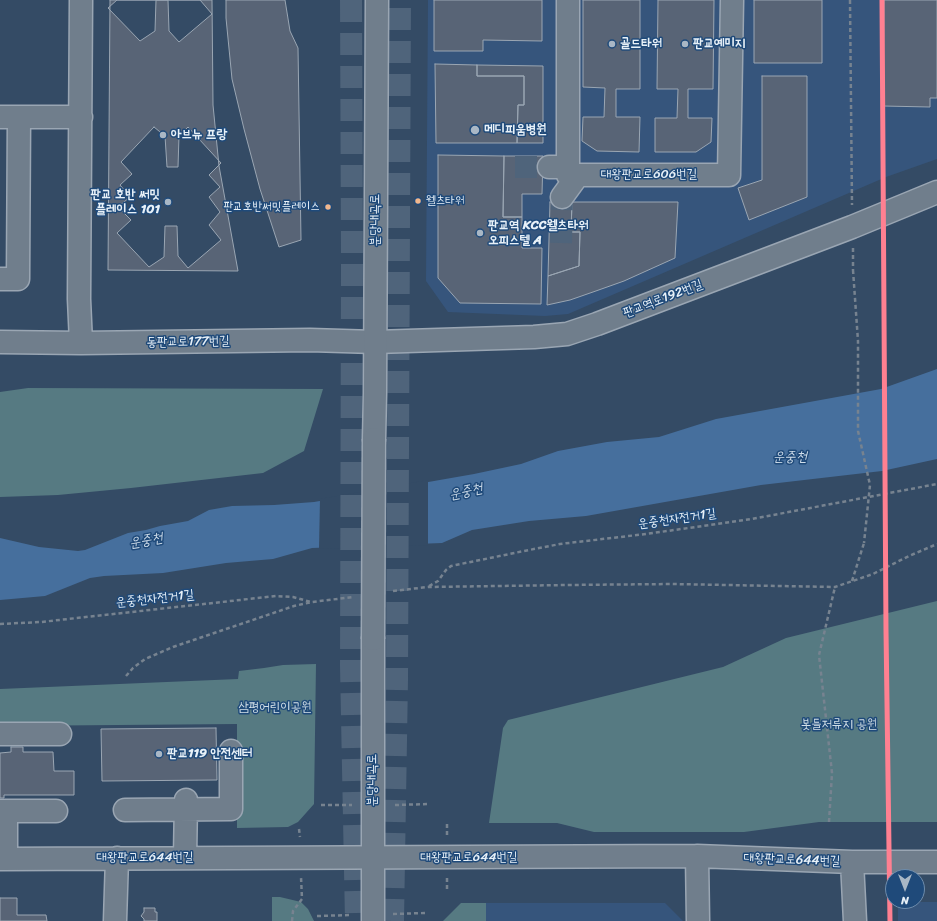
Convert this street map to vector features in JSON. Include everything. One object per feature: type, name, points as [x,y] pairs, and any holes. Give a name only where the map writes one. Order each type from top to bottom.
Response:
[{"type":"street","points":[[81,0],[79,291],[81,343]]},
{"type":"street","name":"분당내곡로","points":[[373,921],[373,639],[377,0]]},
{"type":"street","points":[[562,197],[565,170],[568,0]]},
{"type":"street","name":"대왕판교로606번길","points":[[565,170],[729,175],[732,0]]},
{"type":"street","points":[[0,279],[18,279],[10,117],[81,117]]},
{"type":"street","name":"판교역로192번길","points":[[375,342],[534,337],[567,334],[852,227],[937,192]]},
{"type":"street","name":"동판교로177번길","points":[[0,342],[81,343],[310,340],[375,342]]},
{"type":"street","points":[[0,734],[60,734]]},
{"type":"street","points":[[125,810],[186,805],[231,809],[231,751]]},
{"type":"street","points":[[186,805],[186,858]]},
{"type":"street","points":[[3,859],[3,811],[56,811]]},
{"type":"street","points":[[697,856],[698,921]]},
{"type":"street","name":"대왕판교로644번길","points":[[3,859],[697,856],[852,862],[937,862]]},
{"type":"street","points":[[115,921],[117,858]]},
{"type":"street","points":[[852,862],[855,921]]},
{"type":"path","points":[[850,0],[852,227]]},
{"type":"path","points":[[852,581],[864,543],[870,485],[858,431],[858,341],[853,270]]},
{"type":"path","name":"운중천자전거1길","points":[[428,587],[438,581],[451,566],[529,550],[560,544],[752,519],[937,484]]},
{"type":"path","points":[[389,592],[428,587],[672,584],[835,587],[873,574],[908,556],[937,544]]},
{"type":"path","points":[[829,822],[832,774],[819,656],[835,587]]},
{"type":"path","name":"운중천자전거1길","points":[[0,624],[41,622],[276,596],[293,597],[312,602]]},
{"type":"path","name":"운중천자전거1길","points":[[126,676],[133,668],[145,659],[173,647],[294,606],[358,596]]},
{"type":"path","points":[[292,921],[293,911],[302,899]]},
{"type":"shaded area","points":[[428,0],[937,0],[937,159],[886,177],[568,314],[545,316],[448,312],[426,281]]},
{"type":"shaded area","points":[[925,902],[937,902],[937,921],[898,921],[898,909],[925,909]]},
{"type":"shaded area","points":[[486,903],[665,903],[683,921],[486,921]]},
{"type":"green space","points":[[28,388],[323,389],[304,451],[263,473],[58,495],[0,497],[0,392]]},
{"type":"green space","name":"봇들저류지 공원","points":[[937,601],[937,822],[819,822],[744,832],[594,832],[557,823],[489,823],[503,728],[508,720],[723,667],[786,638]]},
{"type":"green space","name":"삼평어린이공원","points":[[316,664],[314,804],[298,822],[288,827],[237,828],[237,724],[0,726],[0,689],[238,679],[239,671],[283,665]]},
{"type":"green space","points":[[272,897],[280,897],[301,902],[308,909],[314,921],[272,921]]},
{"type":"green space","points":[[461,903],[486,903],[486,921],[443,921]]},
{"type":"water","name":"운중천","points":[[937,369],[937,459],[882,471],[761,485],[586,516],[529,521],[472,530],[442,543],[312,548],[273,559],[226,563],[163,573],[90,578],[45,596],[0,600],[0,538],[39,547],[78,551],[85,550],[128,533],[188,521],[209,510],[232,506],[314,502],[474,474],[521,464],[558,451],[607,442],[659,437],[716,419],[881,389]]},
{"type":"pier","points":[[428,480],[428,545],[319,549],[320,499]]},
{"type":"building","name":"아브뉴 프랑","points":[[110,0],[212,0],[213,105],[219,166],[238,271],[108,270]]},
{"type":"building","points":[[117,0],[156,0],[155,31],[140,41],[108,8]]},
{"type":"building","points":[[168,0],[200,0],[212,14],[179,42],[169,31]]},
{"type":"building","name":"아브뉴 프랑","points":[[226,0],[285,0],[290,31],[298,48],[301,240],[279,247],[260,189],[232,79],[226,18]]},
{"type":"building","points":[[434,0],[542,0],[542,41],[483,40],[483,51],[434,51]]},
{"type":"building","name":"골드타워","points":[[583,0],[640,0],[640,89],[616,89],[616,117],[640,117],[639,152],[597,151],[582,141],[583,117],[604,117],[605,88],[583,87]]},
{"type":"building","name":"판교예미지","points":[[658,0],[714,0],[713,89],[688,89],[688,118],[712,118],[711,142],[696,152],[655,152],[655,118],[677,118],[678,89],[657,89]]},
{"type":"building","points":[[754,0],[822,0],[822,63],[754,63]]},
{"type":"building","points":[[884,0],[937,0],[937,98],[930,98],[930,107],[883,106]]},
{"type":"building","points":[[435,64],[477,65],[477,76],[524,76],[524,105],[518,105],[517,143],[436,143]]},
{"type":"building","points":[[477,65],[543,66],[543,143],[517,143],[518,105],[524,105],[524,76],[477,76]]},
{"type":"building","points":[[762,76],[807,76],[807,197],[749,220],[738,188],[762,180]]},
{"type":"building","name":"판교 호반 써밋 플레이스 101","points":[[154,127],[165,136],[167,167],[178,167],[179,136],[188,127],[221,163],[209,175],[220,187],[209,197],[220,212],[209,225],[221,240],[188,268],[178,256],[177,226],[165,226],[164,257],[149,267],[117,233],[131,220],[118,207],[130,197],[120,185],[132,174],[121,162]]},
{"type":"building","name":"판교역 KCC웰츠타워 오피스텔 A","points":[[438,155],[504,156],[503,217],[522,217],[522,248],[542,248],[541,304],[460,303],[438,278]]},
{"type":"building","points":[[504,156],[543,156],[542,194],[522,194],[522,217],[503,217]]},
{"type":"building","points":[[550,202],[572,202],[571,232],[580,232],[579,266],[548,276]]},
{"type":"building","points":[[572,202],[678,202],[675,258],[624,281],[570,300],[547,305],[548,276],[579,266],[580,232],[571,232]]},
{"type":"building","name":"판교119 안전센터","points":[[216,728],[217,780],[102,781],[101,729]]},
{"type":"building","points":[[11,747],[23,747],[23,752],[53,752],[54,771],[74,771],[74,795],[4,795],[4,798],[0,798],[0,753],[11,752]]},
{"type":"building","points":[[0,898],[17,898],[17,915],[46,915],[47,921],[0,921]]},
{"type":"building","points":[[144,908],[155,908],[155,912],[157,912],[157,921],[144,921],[141,916],[144,912]]},
{"type":"tunnel","points":[[351,0],[351,666],[356,921]]},
{"type":"tunnel","points":[[393,921],[397,680],[400,0]]},
{"type":"tunnel","points":[[515,167],[549,167]]},
{"type":"tunnel","points":[[561,243],[562,197]]},
{"type":"transit line","points":[[882,0],[886,630],[890,921]]},
{"type":"place","name":"골드타워","points":[[612,44]]},
{"type":"place","name":"판교예미지","points":[[685,44]]},
{"type":"place","name":"메디피움병원","points":[[475,130]]},
{"type":"place","name":"아브뉴 프랑","points":[[163,135]]},
{"type":"place","name":"웰츠타워","points":[[418,201]]},
{"type":"place","name":"판교 호반 써밋 플레이스 101","points":[[168,202]]},
{"type":"place","name":"판교호반써밋플레이스","points":[[328,207]]},
{"type":"place","name":"판교역 KCC웰츠타워 오피스텔 A","points":[[480,233]]},
{"type":"place","name":"판교119 안전센터","points":[[159,754]]}]
